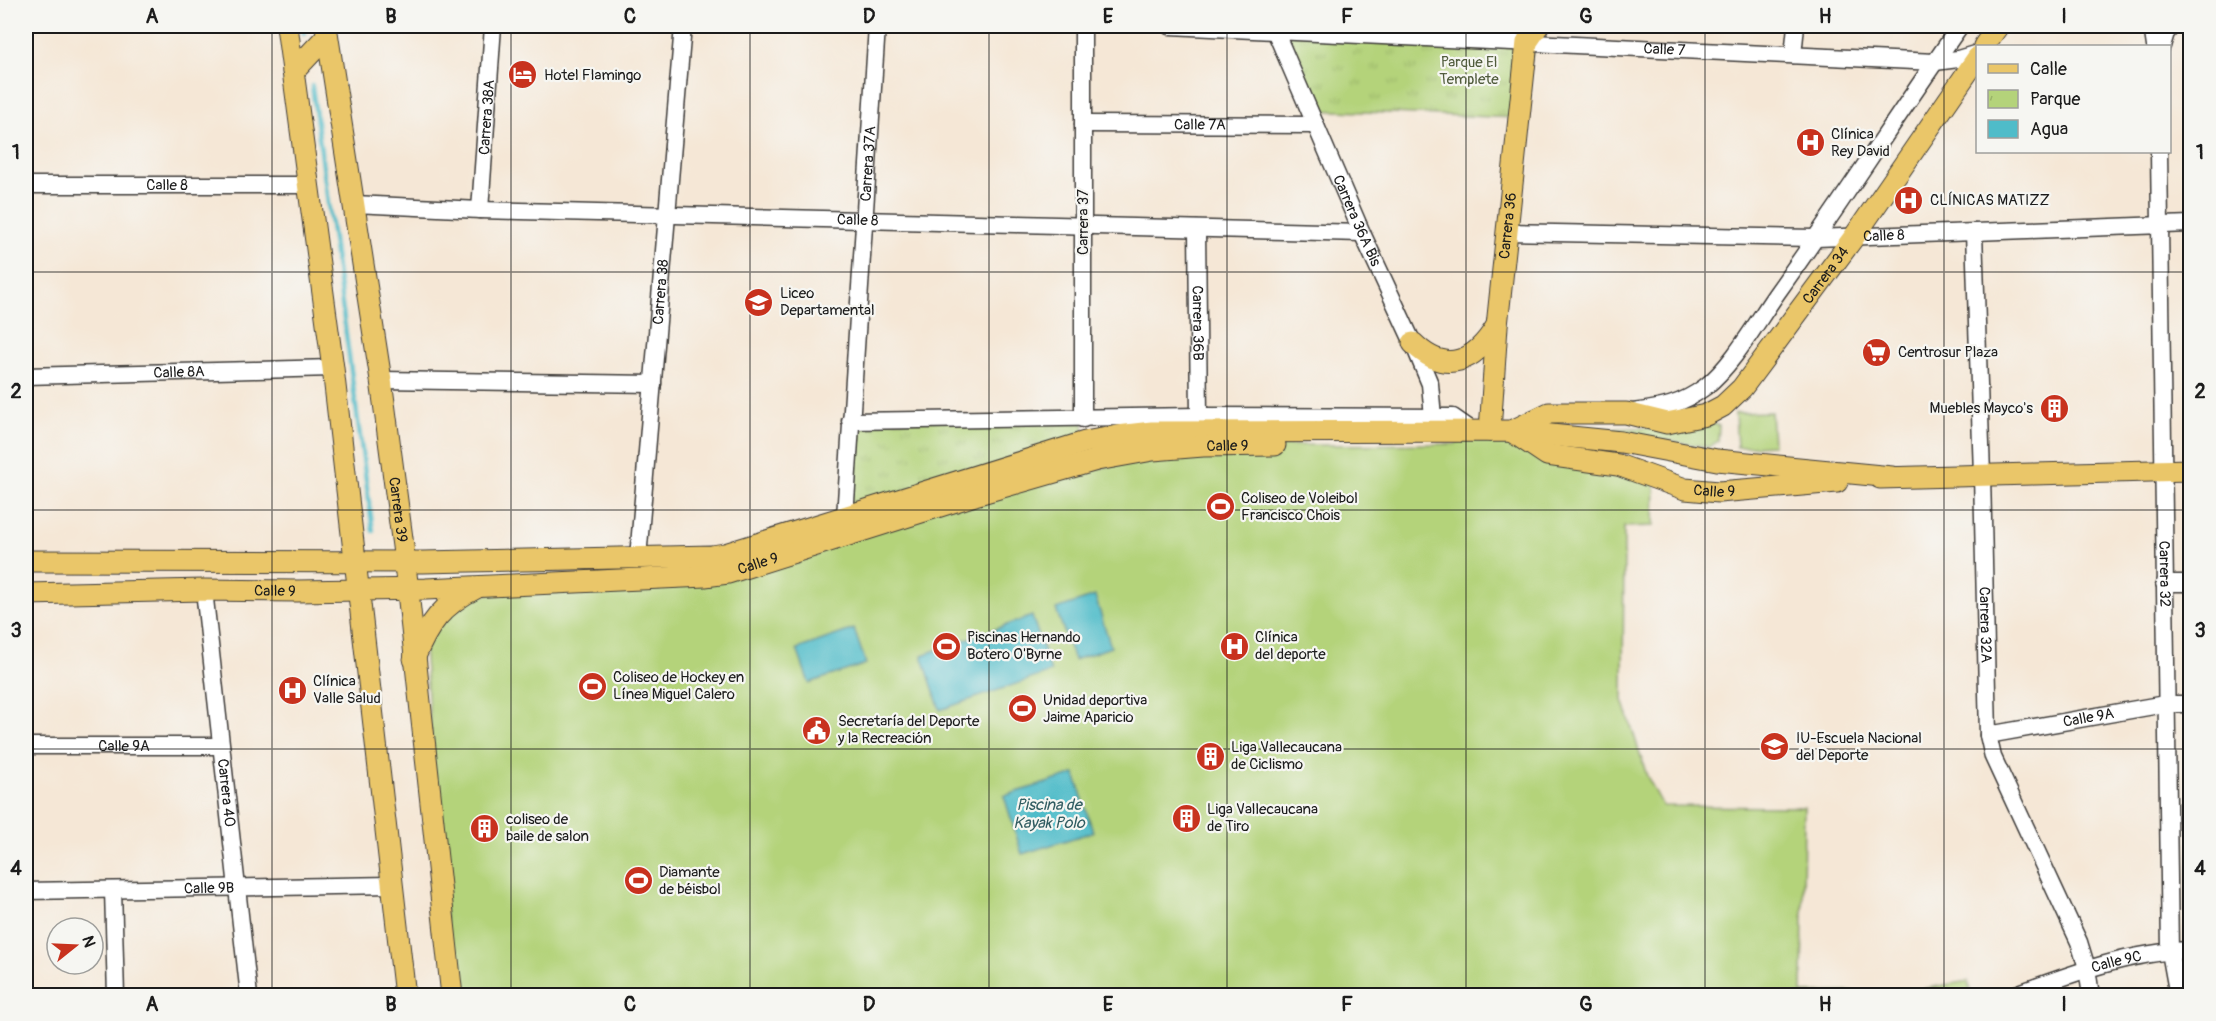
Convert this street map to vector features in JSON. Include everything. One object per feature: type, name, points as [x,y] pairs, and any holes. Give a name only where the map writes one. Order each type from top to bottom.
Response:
[{"type":"main road","points":[[287,26],[333,368],[405,996]]},
{"type":"main road","points":[[1985,45],[1998,26]]},
{"type":"main road","points":[[293,72],[327,31]]},
{"type":"main road","name":"Carrera 39","points":[[327,31],[381,380],[404,562],[452,996]]},
{"type":"main road","name":"Carrera 36","points":[[1481,431],[1497,326],[1506,232],[1533,34]]},
{"type":"main road","name":"Carrera 34","points":[[1511,431],[1549,413],[1626,413],[1667,423],[1706,415],[1723,406],[1742,388],[1854,237],[1976,56]]},
{"type":"main road","points":[[1413,343],[1432,358],[1444,362],[1456,361],[1478,352],[1497,326]]},
{"type":"main road","name":"Calle 9","points":[[26,594],[407,589],[705,576],[728,573],[1097,460],[1153,450],[1203,446],[1455,444],[1481,431]]},
{"type":"main road","name":"Calle 9","points":[[1511,431],[1547,455],[1618,465],[1685,489],[1719,492],[1892,477],[2190,470]]},
{"type":"main road","name":"Calle 9","points":[[26,561],[404,562],[704,557],[725,554],[1085,442],[1152,432],[1511,431],[1621,442],[1717,460],[1892,477]]},
{"type":"main road","points":[[1001,468],[1023,481]]},
{"type":"main road","points":[[414,659],[423,635],[438,614],[458,597],[481,585]]},
{"type":"street","name":"Carrera 38A","points":[[480,210],[493,26]]},
{"type":"street","name":"Carrera 38","points":[[638,558],[683,26]]},
{"type":"street","name":"Carrera 37A","points":[[845,517],[877,26]]},
{"type":"street","name":"Carrera 37","points":[[1083,26],[1083,419]]},
{"type":"street","name":"Calle 7","points":[[1170,26],[1533,34],[1793,55],[1935,62],[1976,55]]},
{"type":"street","points":[[1793,55],[1796,26]]},
{"type":"street","name":"Carrera 34","points":[[1626,413],[1665,408],[1686,400],[1706,386],[1726,366],[1960,26]]},
{"type":"street","points":[[2152,26],[2155,45]]},
{"type":"street","points":[[2162,45],[2166,33],[2172,26]]},
{"type":"street","name":"Carrera 36A Bis","points":[[1274,28],[1430,384],[1433,417]]},
{"type":"street","name":"Calle 7A","points":[[1083,124],[1316,125]]},
{"type":"street","name":"Carrera 32","points":[[2159,153],[2170,952],[2178,996]]},
{"type":"street","name":"Calle 8","points":[[26,185],[308,185]]},
{"type":"street","name":"Calle 8","points":[[354,204],[480,210],[1362,233]]},
{"type":"street","name":"Calle 8","points":[[1506,232],[1816,238],[2190,224]]},
{"type":"street","name":"Carrera 36B","points":[[1197,230],[1199,417]]},
{"type":"street","name":"Carrera 32A","points":[[1974,232],[1983,475],[1988,735],[1993,757],[2079,942],[2087,968],[2091,996]]},
{"type":"street","name":"Calle 8A","points":[[26,376],[333,368]]},
{"type":"street","points":[[381,380],[653,384]]},
{"type":"street","name":"Calle 9","points":[[850,421],[1453,417],[1481,431]]},
{"type":"street","points":[[2164,583],[2190,582]]},
{"type":"street","name":"Carrera 40","points":[[204,590],[249,996]]},
{"type":"street","name":"Calle 9A","points":[[1988,735],[2165,704],[2190,704]]},
{"type":"street","name":"Calle 9A","points":[[26,746],[221,746]]},
{"type":"street","name":"Calle 9B","points":[[26,891],[392,885]]},
{"type":"street","points":[[113,890],[116,996]]},
{"type":"street","name":"Calle 9C","points":[[2011,996],[2087,968],[2190,950]]},
{"type":"green space","name":"Parque El Templete","points":[[1408,26],[1538,26],[1519,118],[1310,110],[1275,31],[1407,36]]},
{"type":"green space","points":[[1771,412],[1773,445],[1737,447],[1735,413]]},
{"type":"green space","points":[[1083,419],[1085,442],[845,517],[850,421]]},
{"type":"green space","points":[[1712,423],[1719,426],[1718,441],[1709,447],[1591,429],[1690,427]]},
{"type":"green space","name":"Unidad deportiva Jaime Aparicio","points":[[1473,431],[1655,479],[1654,526],[1624,527],[1623,700],[1647,776],[1663,806],[1804,807],[1802,993],[1910,991],[1968,981],[1971,995],[452,995],[423,635],[458,597],[629,579],[975,495],[1203,446],[1455,444]]},
{"type":"water","points":[[1095,596],[1111,647],[1074,660],[1056,609]]},
{"type":"water","points":[[1032,616],[1051,672],[940,710],[922,655]]},
{"type":"water","points":[[854,629],[866,664],[809,683],[797,649]]},
{"type":"water","name":"Piscina de Kayak Polo","points":[[1075,774],[1093,832],[1022,854],[1004,796]]},
{"type":"waterway","points":[[304,26],[304,34]]},
{"type":"waterway","points":[[312,86],[373,531]]},
{"type":"place","name":"Hotel Flamingo","points":[[523,75]]},
{"type":"place","name":"Clínica Rey David","points":[[1810,143]]},
{"type":"place","name":"CLÍNICAS MATIZZ","points":[[1909,200]]},
{"type":"place","name":"Liceo Departamental","points":[[759,302]]},
{"type":"place","name":"Centrosur Plaza","points":[[1877,352]]},
{"type":"place","name":"Muebles Mayco's","points":[[2054,408]]},
{"type":"place","name":"Coliseo de Voleibol Francisco Chois","points":[[1220,507]]},
{"type":"place","name":"Piscinas Hernando Botero O'Byrne","points":[[946,646]]},
{"type":"place","name":"Clínica del deporte","points":[[1234,646]]},
{"type":"place","name":"Coliseo de Hockey en Línea Miguel Calero","points":[[592,686]]},
{"type":"place","name":"Clínica Valle Salud","points":[[292,690]]},
{"type":"place","name":"Unidad deportiva Jaime Aparicio","points":[[1022,709]]},
{"type":"place","name":"Secretaría del Deporte y la Recreación","points":[[817,730]]},
{"type":"place","name":"IU-Escuela Nacional del Deporte","points":[[1775,747]]},
{"type":"place","name":"Liga Vallecaucana de Ciclismo","points":[[1210,756]]},
{"type":"place","name":"Liga Vallecaucana de Tiro","points":[[1186,818]]},
{"type":"place","name":"coliseo de baile de salon","points":[[485,828]]},
{"type":"place","name":"Diamante de béisbol","points":[[638,881]]}]
